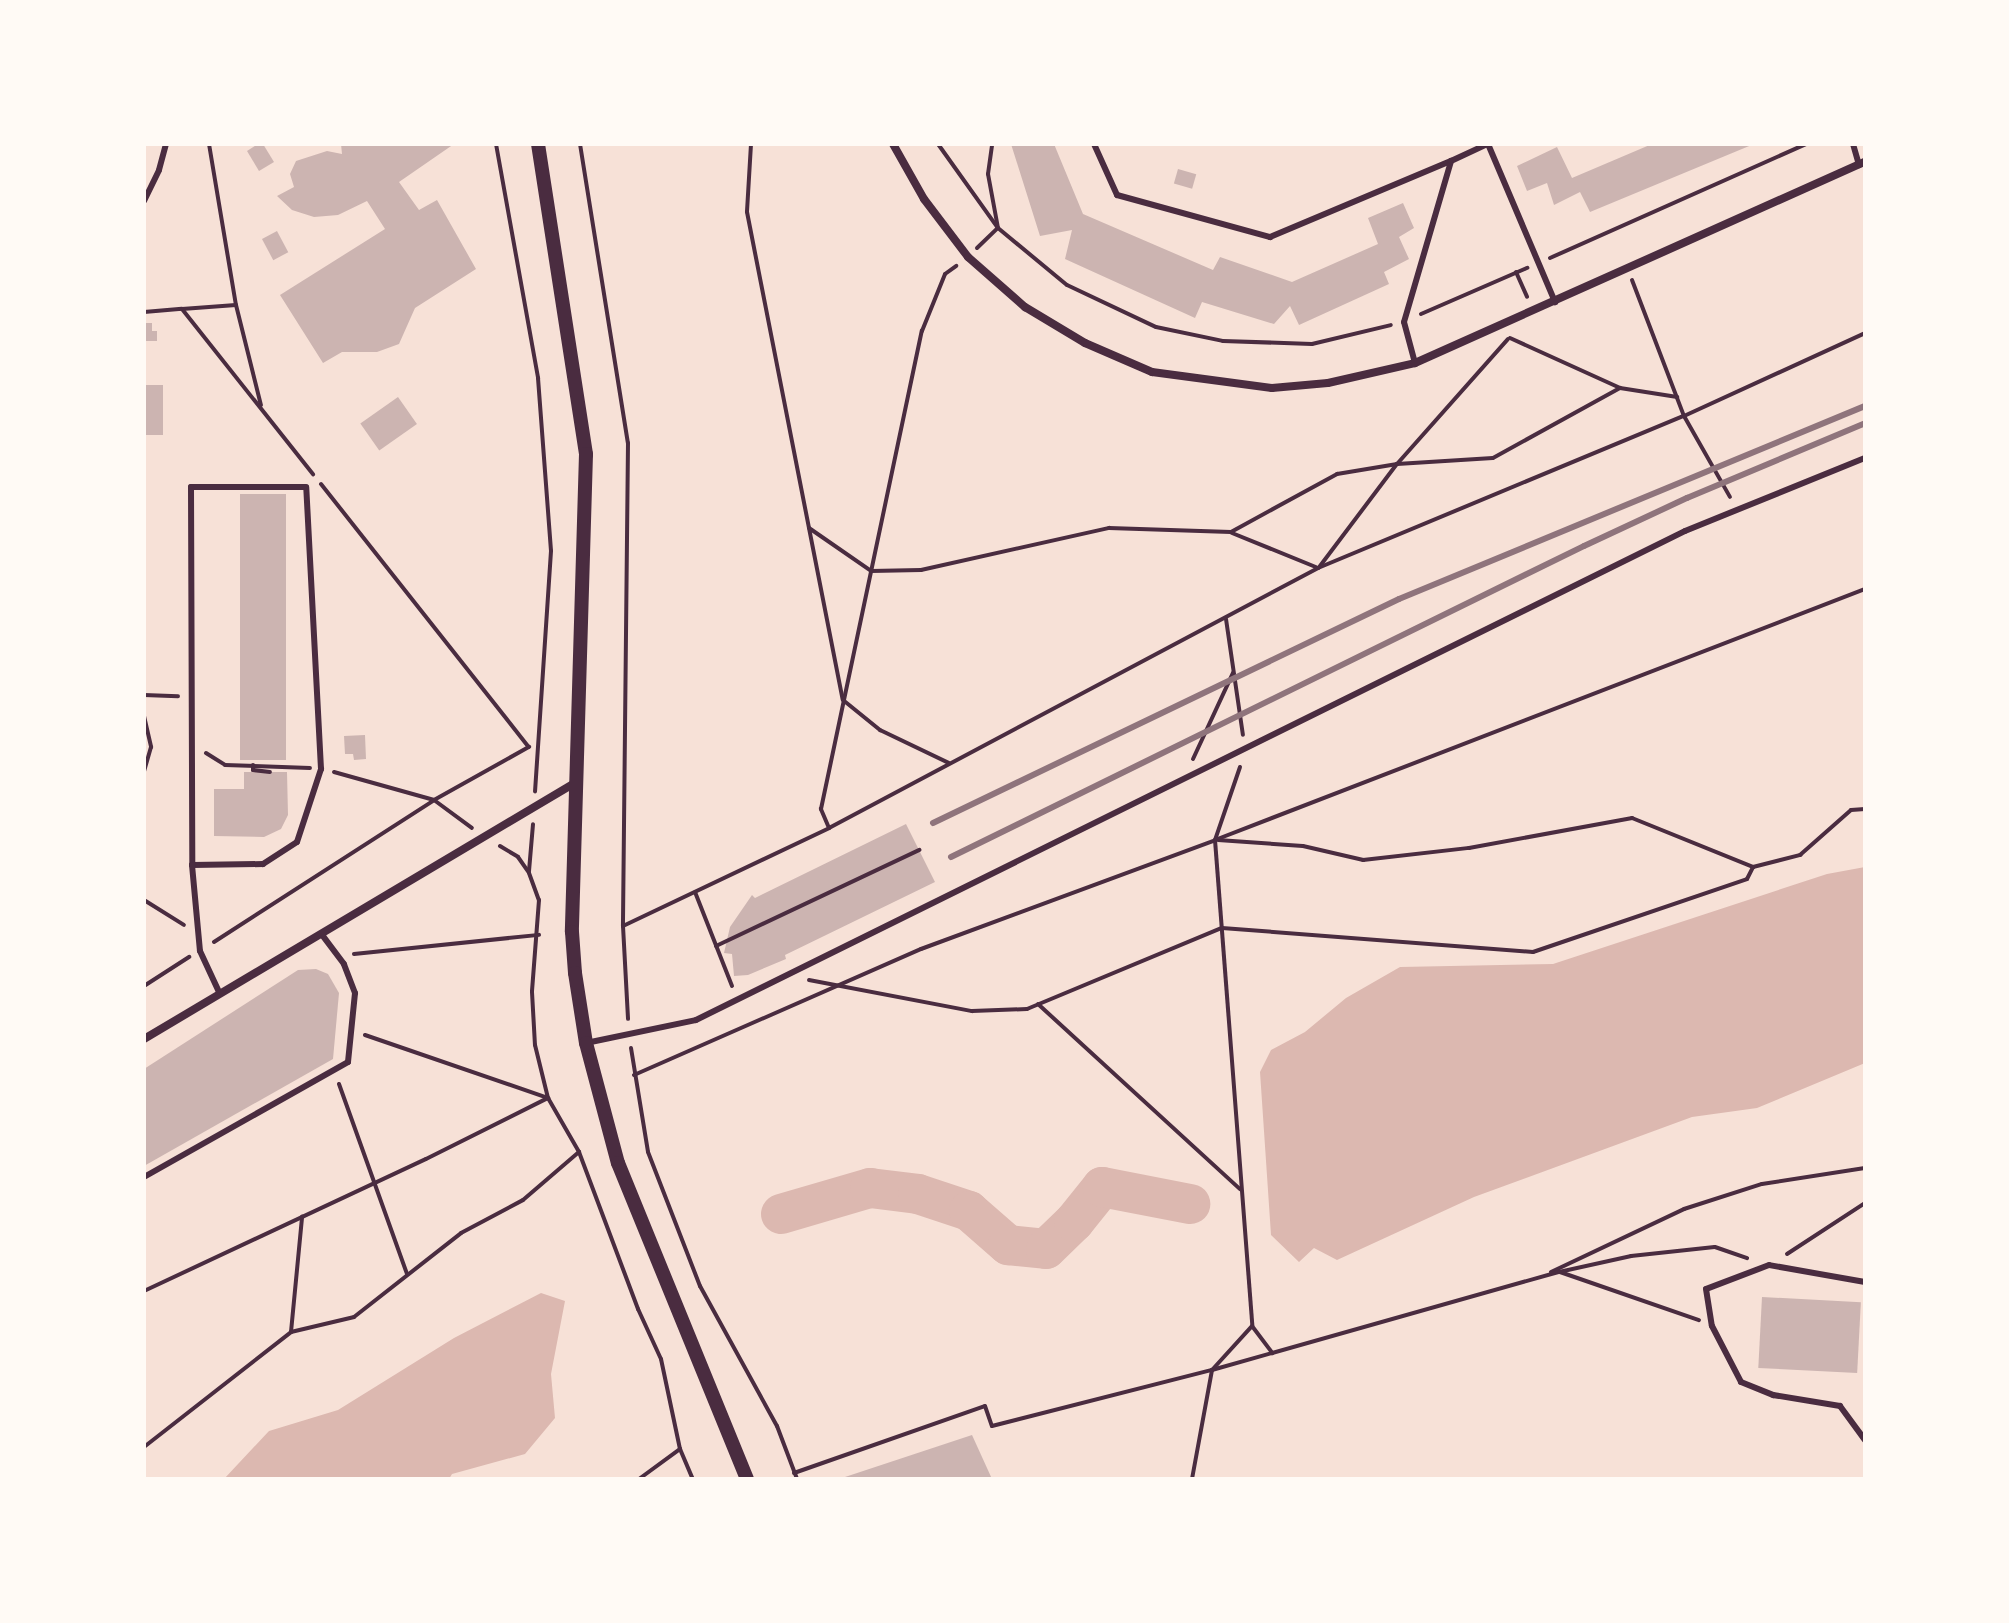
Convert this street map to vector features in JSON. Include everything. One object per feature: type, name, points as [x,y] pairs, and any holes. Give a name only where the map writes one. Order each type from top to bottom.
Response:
[{"type":"street","points":[[538,144],[586,454],[572,932],[586,1043],[618,1163],[670,1297],[747,1479]]},
{"type":"street","points":[[893,144],[924,199],[968,257],[1025,307],[1085,343],[1152,372],[1272,388],[1328,383],[1415,363],[1862,164]]},
{"type":"street","points":[[144,1039],[578,781]]},
{"type":"lane","points":[[144,201],[159,170],[166,144]]},
{"type":"lane","points":[[1094,144],[1117,195],[1270,237],[1488,144],[1555,302]]},
{"type":"lane","points":[[1853,144],[1862,164]]},
{"type":"lane","points":[[1415,363],[1404,322],[1451,161]]},
{"type":"lane","points":[[586,1043],[696,1020],[1685,531],[1865,458]]},
{"type":"lane","points":[[192,865],[263,864],[297,842],[321,769],[306,487],[191,487],[192,865],[200,951],[220,994]]},
{"type":"lane","points":[[144,1177],[348,1062],[355,993],[338,956],[321,934]]},
{"type":"lane","points":[[1865,1282],[1769,1265],[1706,1289],[1712,1326],[1741,1382],[1773,1395],[1840,1406],[1865,1440]]},
{"type":"path","points":[[209,144],[236,305],[261,407]]},
{"type":"path","points":[[144,986],[434,800],[529,747],[537,747],[551,551],[538,378],[496,144]]},
{"type":"path","points":[[580,144],[628,443],[623,926],[829,828],[1318,568],[1684,416],[1865,333]]},
{"type":"path","points":[[751,144],[747,212],[843,700],[880,730],[951,764]]},
{"type":"path","points":[[938,144],[998,228],[1067,285],[1156,327],[1223,341],[1312,344],[1404,322],[1806,144]]},
{"type":"path","points":[[992,144],[988,174],[998,228]]},
{"type":"path","points":[[829,828],[821,809],[922,331],[945,274],[998,228]]},
{"type":"path","points":[[1628,270],[1684,416],[1737,510]]},
{"type":"path","points":[[1318,568],[1397,464],[1533,312],[1516,272]]},
{"type":"path","points":[[144,312],[236,305]]},
{"type":"path","points":[[182,309],[529,747]]},
{"type":"path","points":[[1510,338],[1620,388],[1677,397]]},
{"type":"path","points":[[1231,532],[1337,474],[1397,464],[1493,458],[1620,388]]},
{"type":"path","points":[[809,528],[871,571],[921,570],[1109,528],[1231,532],[1318,568]]},
{"type":"path","points":[[634,1075],[921,949],[1215,840],[1865,589]]},
{"type":"path","points":[[1226,619],[1245,748],[1215,840],[1252,1326],[1272,1353]]},
{"type":"path","points":[[1183,779],[1234,672]]},
{"type":"path","points":[[144,695],[191,696]]},
{"type":"path","points":[[144,716],[151,747],[144,771]]},
{"type":"path","points":[[192,736],[212,758],[225,765],[321,769],[434,800],[518,857],[529,873],[539,900],[539,935],[532,992],[535,1045],[548,1098],[579,1152],[638,1309],[661,1359],[680,1449],[693,1479]]},
{"type":"path","points":[[253,765],[253,770],[270,772]]},
{"type":"path","points":[[1215,840],[1303,846],[1363,860],[1469,848],[1632,818],[1753,867],[1800,855],[1851,810],[1865,809]]},
{"type":"path","points":[[716,946],[919,850]]},
{"type":"path","points":[[783,976],[972,1011],[1027,1009],[1222,928],[1533,952],[1747,879],[1753,867]]},
{"type":"path","points":[[695,892],[737,999]]},
{"type":"path","points":[[144,900],[186,926],[200,951]]},
{"type":"path","points":[[338,956],[539,935]]},
{"type":"path","points":[[1038,1004],[1240,1189]]},
{"type":"path","points":[[351,1030],[548,1098]]},
{"type":"path","points":[[334,1069],[377,1182],[407,1274]]},
{"type":"path","points":[[144,1291],[548,1098]]},
{"type":"path","points":[[144,1447],[291,1332],[354,1317],[461,1233],[523,1200],[579,1152]]},
{"type":"path","points":[[648,1152],[700,1286],[777,1426],[797,1479]]},
{"type":"path","points":[[1545,1275],[1684,1209],[1762,1184],[1865,1168]]},
{"type":"path","points":[[794,1473],[985,1406],[992,1426],[1212,1370],[1545,1275],[1631,1256],[1715,1247],[1769,1265],[1865,1203]]},
{"type":"path","points":[[291,1332],[302,1217]]},
{"type":"path","points":[[1559,1272],[1656,1302],[1712,1326]]},
{"type":"path","points":[[1192,1479],[1212,1370],[1252,1326]]},
{"type":"path","points":[[639,1479],[680,1449]]},
{"type":"shaded area","points":[[1865,867],[1865,1063],[1757,1108],[1692,1117],[1474,1197],[1337,1260],[1314,1248],[1299,1262],[1271,1235],[1260,1072],[1271,1050],[1305,1032],[1346,998],[1400,967],[1553,964],[1827,874]]},
{"type":"shaded area","points":[[541,1293],[565,1301],[551,1374],[555,1418],[525,1454],[452,1474],[449,1479],[224,1479],[269,1431],[338,1410],[454,1338]]},
{"type":"building","points":[[263,144],[274,162],[259,171],[247,151]]},
{"type":"building","points":[[341,144],[454,144],[399,182],[419,210],[437,200],[476,269],[415,308],[399,344],[377,352],[342,352],[323,363],[280,295],[385,229],[367,201],[338,215],[314,217],[292,210],[277,196],[294,187],[290,174],[296,161],[327,151],[342,154]]},
{"type":"building","points":[[1011,144],[1054,144],[1083,214],[1213,270],[1220,257],[1292,282],[1378,244],[1368,218],[1403,203],[1414,228],[1399,237],[1409,259],[1384,272],[1389,284],[1299,325],[1290,306],[1274,324],[1202,302],[1195,318],[1065,259],[1072,230],[1040,236]]},
{"type":"building","points":[[1652,144],[1754,144],[1590,212],[1580,192],[1554,205],[1547,183],[1527,191],[1517,166],[1557,147],[1572,178]]},
{"type":"building","points":[[1178,169],[1196,174],[1192,189],[1174,183]]},
{"type":"building","points":[[277,231],[288,252],[273,260],[262,239]]},
{"type":"building","points":[[144,323],[152,323],[152,331],[157,331],[157,341],[144,341]]},
{"type":"building","points":[[144,385],[163,385],[163,435],[144,435]]},
{"type":"building","points":[[398,397],[417,424],[379,450],[360,423]]},
{"type":"building","points":[[240,494],[286,494],[286,760],[240,760]]},
{"type":"building","points":[[365,735],[366,759],[354,760],[353,754],[345,754],[344,736]]},
{"type":"building","points":[[244,772],[287,772],[288,815],[281,829],[264,837],[214,836],[214,789],[244,789]]},
{"type":"building","points":[[906,824],[935,882],[785,955],[786,959],[748,975],[734,976],[732,954],[724,953],[730,927],[752,895],[755,898]]},
{"type":"building","points":[[316,969],[328,974],[339,993],[333,1059],[144,1166],[144,1069],[298,970]]},
{"type":"building","points":[[1762,1297],[1861,1302],[1857,1373],[1758,1368]]},
{"type":"building","points":[[972,1435],[992,1479],[842,1479],[842,1478]]},
{"type":"waterway","points":[[781,1214],[870,1188],[918,1194],[969,1211],[1008,1245],[1046,1249],[1074,1222],[1102,1187],[1190,1204]]},
{"type":"railway","points":[[933,823],[1399,599],[1865,406]]},
{"type":"railway","points":[[951,857],[1584,546],[1687,498],[1865,423]]}]
